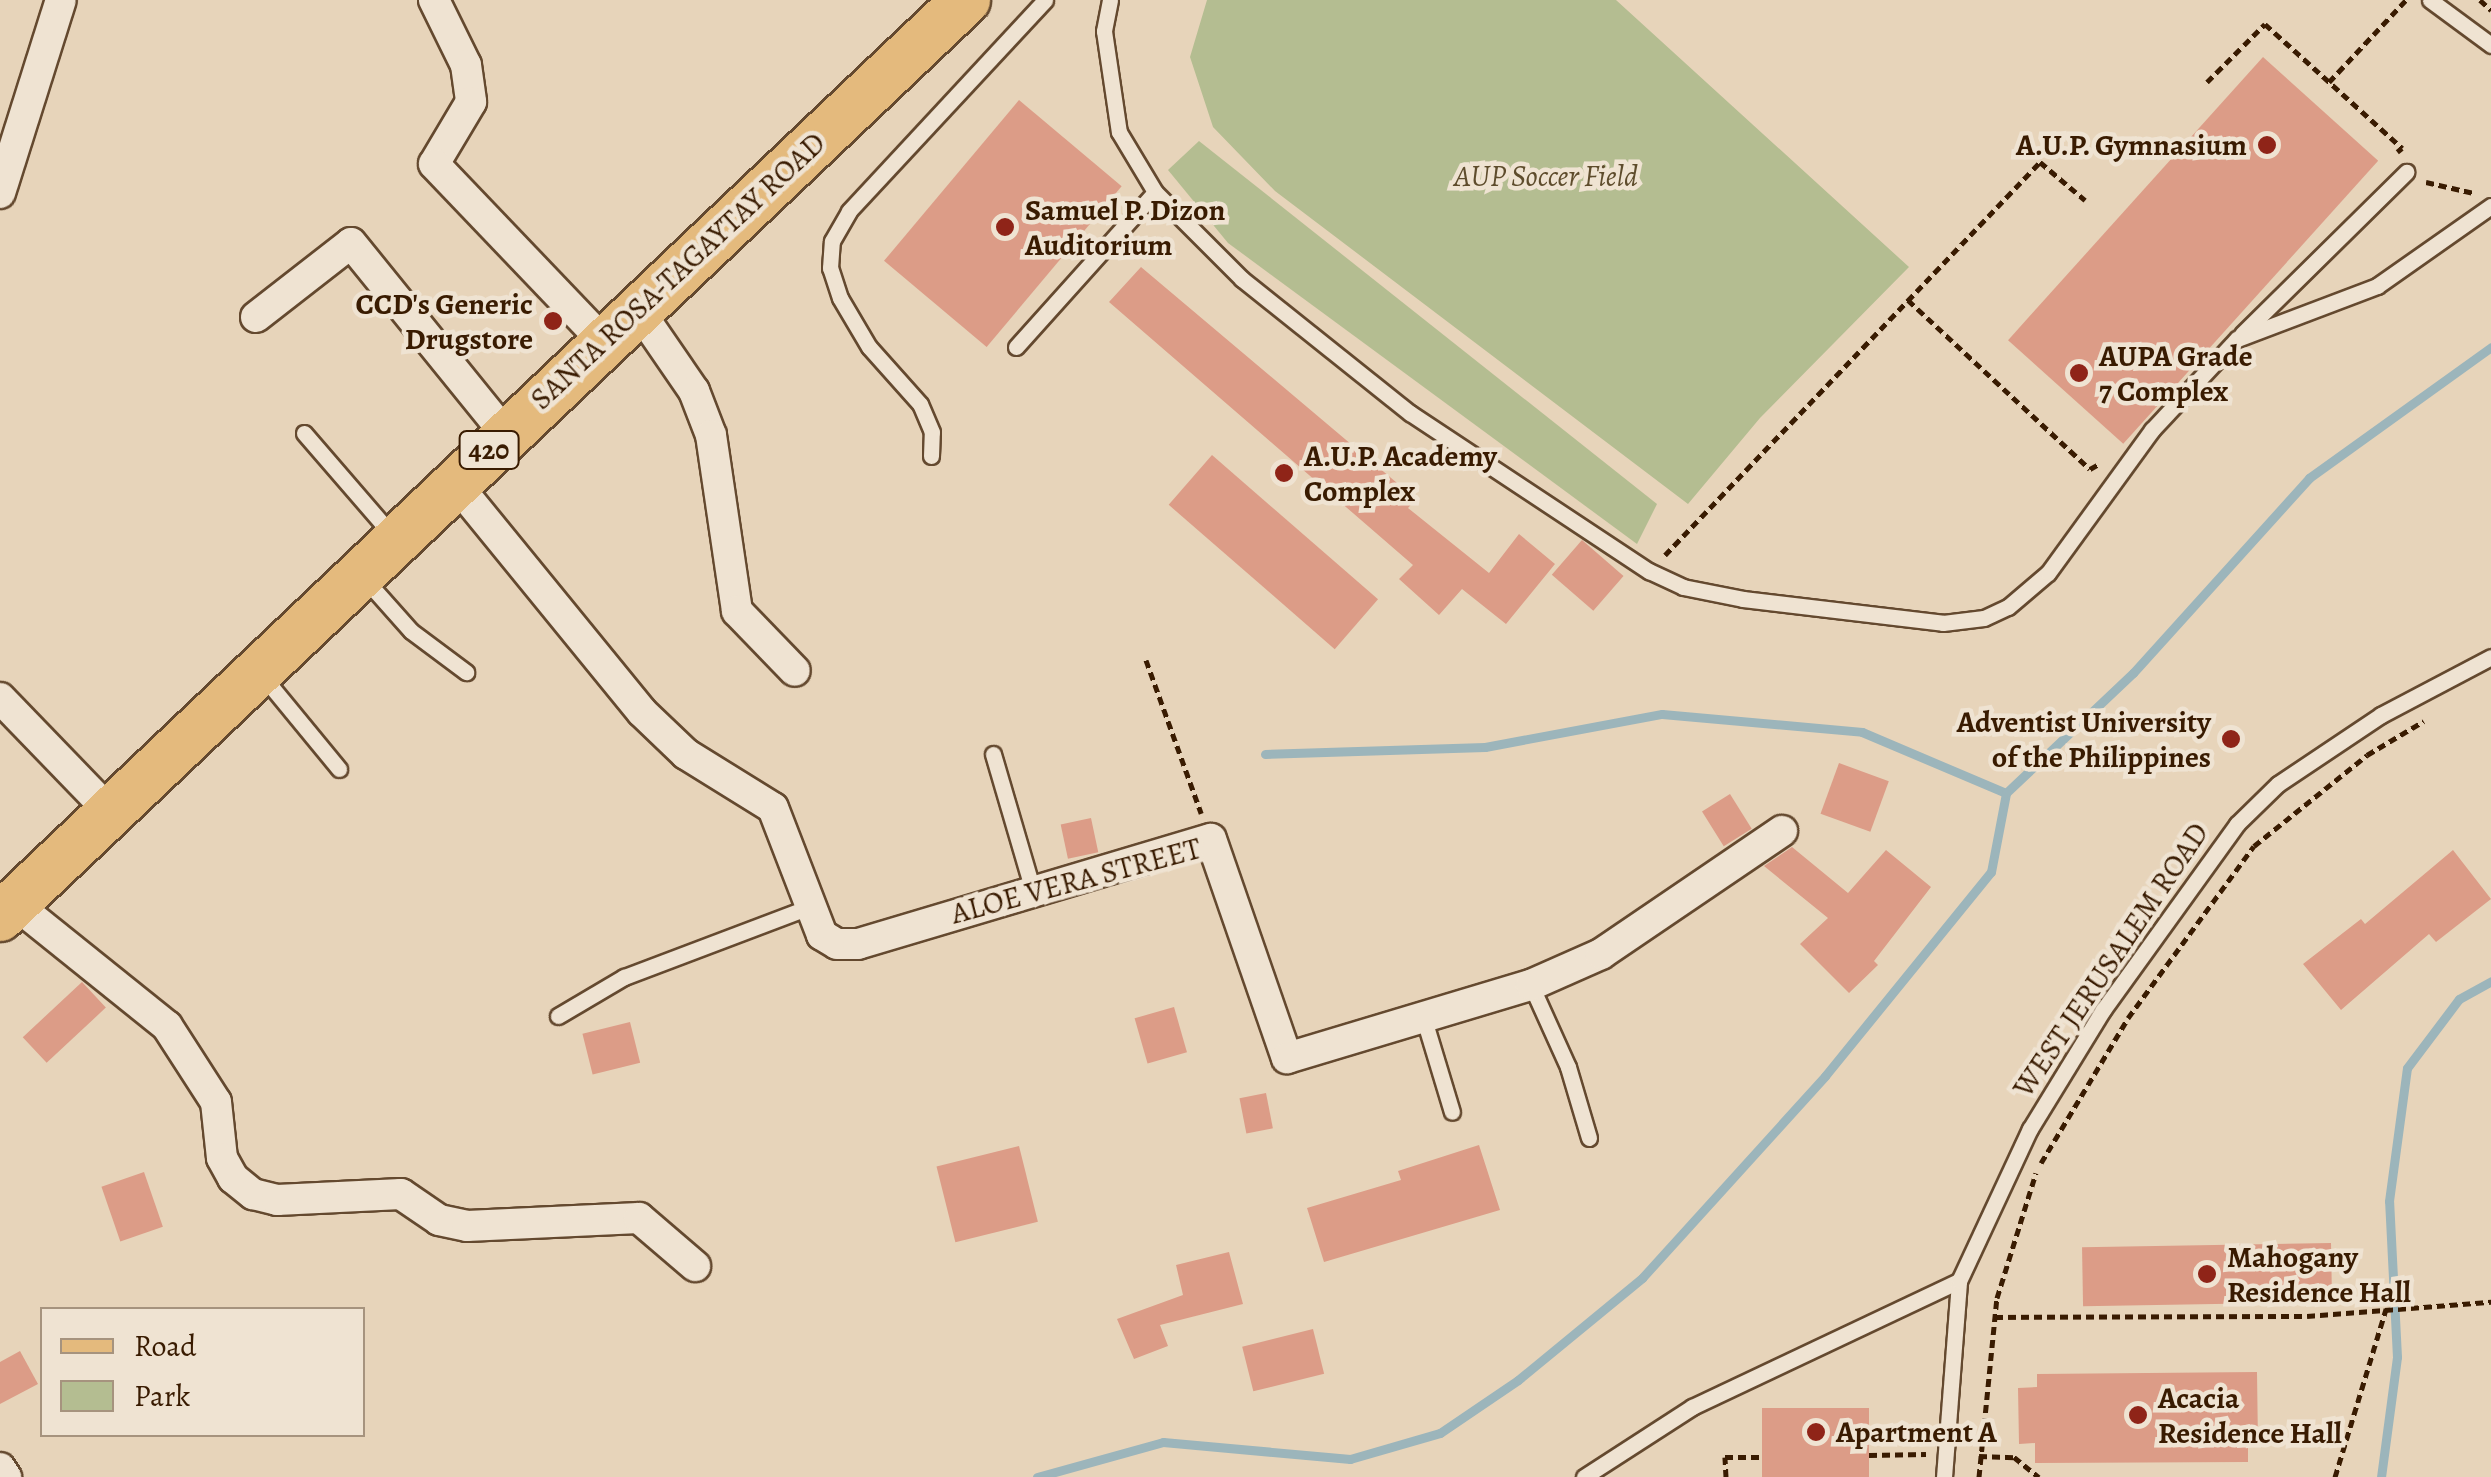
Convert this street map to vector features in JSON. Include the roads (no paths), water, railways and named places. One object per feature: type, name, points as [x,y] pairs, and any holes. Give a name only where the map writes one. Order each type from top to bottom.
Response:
[{"type":"main road","name":"SANTA ROSA-TAGAYTAY ROAD","points":[[7,910],[456,484],[505,432],[605,343],[966,0]]},
{"type":"street","points":[[2,180],[61,0]]},
{"type":"street","points":[[434,0],[466,65],[471,102],[434,164],[605,343]]},
{"type":"street","points":[[256,318],[351,242],[505,432]]},
{"type":"street","points":[[639,310],[694,391],[711,434],[737,611],[795,671]]},
{"type":"street","name":"ALOE VERA STREET","points":[[456,484],[642,712],[686,754],[773,808],[822,935],[858,944],[1211,839],[1286,1058],[1531,985],[1621,944],[1782,831]]},
{"type":"street","points":[[0,698],[110,812]]},
{"type":"street","points":[[7,910],[167,1026],[216,1102],[222,1158],[232,1178],[253,1194],[277,1200],[401,1194],[439,1220],[467,1226],[639,1218],[695,1266]]},
{"type":"street","points":[[0,1468],[6,1477]]},
{"type":"lane","points":[[931,456],[932,432],[920,404],[869,348],[840,298],[830,268],[832,241],[849,211],[1046,0]]},
{"type":"lane","points":[[1110,0],[1104,32],[1119,132],[1154,192],[1242,280],[1410,413],[1649,572],[1683,587],[1743,599],[1942,623],[1984,618],[2048,573],[2152,430],[2237,339],[2406,172]]},
{"type":"lane","points":[[2430,0],[2491,46]]},
{"type":"lane","points":[[1016,348],[1154,192]]},
{"type":"lane","points":[[2237,339],[2377,286],[2491,206]]},
{"type":"lane","points":[[304,433],[396,540]]},
{"type":"lane","points":[[361,574],[411,632],[466,672]]},
{"type":"lane","name":"WEST JERUSALEM ROAD","points":[[1944,1477],[1959,1281],[2030,1129],[2103,1010],[2237,824],[2325,748],[2491,657]]},
{"type":"lane","points":[[258,671],[339,769]]},
{"type":"lane","points":[[993,754],[1033,891]]},
{"type":"lane","points":[[558,1016],[624,977],[812,906]]},
{"type":"lane","points":[[1531,985],[1568,1066],[1588,1138]]},
{"type":"lane","points":[[1423,1016],[1452,1112]]},
{"type":"lane","points":[[1584,1477],[1692,1407],[1959,1281]]},
{"type":"waterway","points":[[1037,1477],[1163,1442],[1350,1459],[1440,1433],[1518,1380],[1642,1278],[1825,1076],[1991,872],[2006,793],[2133,673],[2309,478],[2491,347]]},
{"type":"waterway","points":[[1265,754],[1485,747],[1662,714],[1862,732],[2006,793]]},
{"type":"waterway","points":[[2381,1477],[2397,1357],[2389,1201],[2407,1068],[2459,999],[2491,981]]},
{"type":"place","name":"A.U.P. Gymnasium","points":[[2267,145]]},
{"type":"place","name":"Samuel P. Dizon Auditorium","points":[[1005,227]]},
{"type":"place","name":"CCD's Generic Drugstore","points":[[553,321]]},
{"type":"place","name":"AUPA Grade 7 Complex","points":[[2079,373]]},
{"type":"place","name":"A.U.P. Academy Complex","points":[[1284,473]]},
{"type":"place","name":"Adventist University of the Philippines","points":[[2231,739]]},
{"type":"place","name":"Mahogany Residence Hall","points":[[2207,1274]]},
{"type":"place","name":"Acacia Residence Hall","points":[[2138,1415]]},
{"type":"place","name":"Apartment A","points":[[1816,1432]]},
{"type":"park label","name":"AUP Soccer Field","points":[[1546,176]]}]
